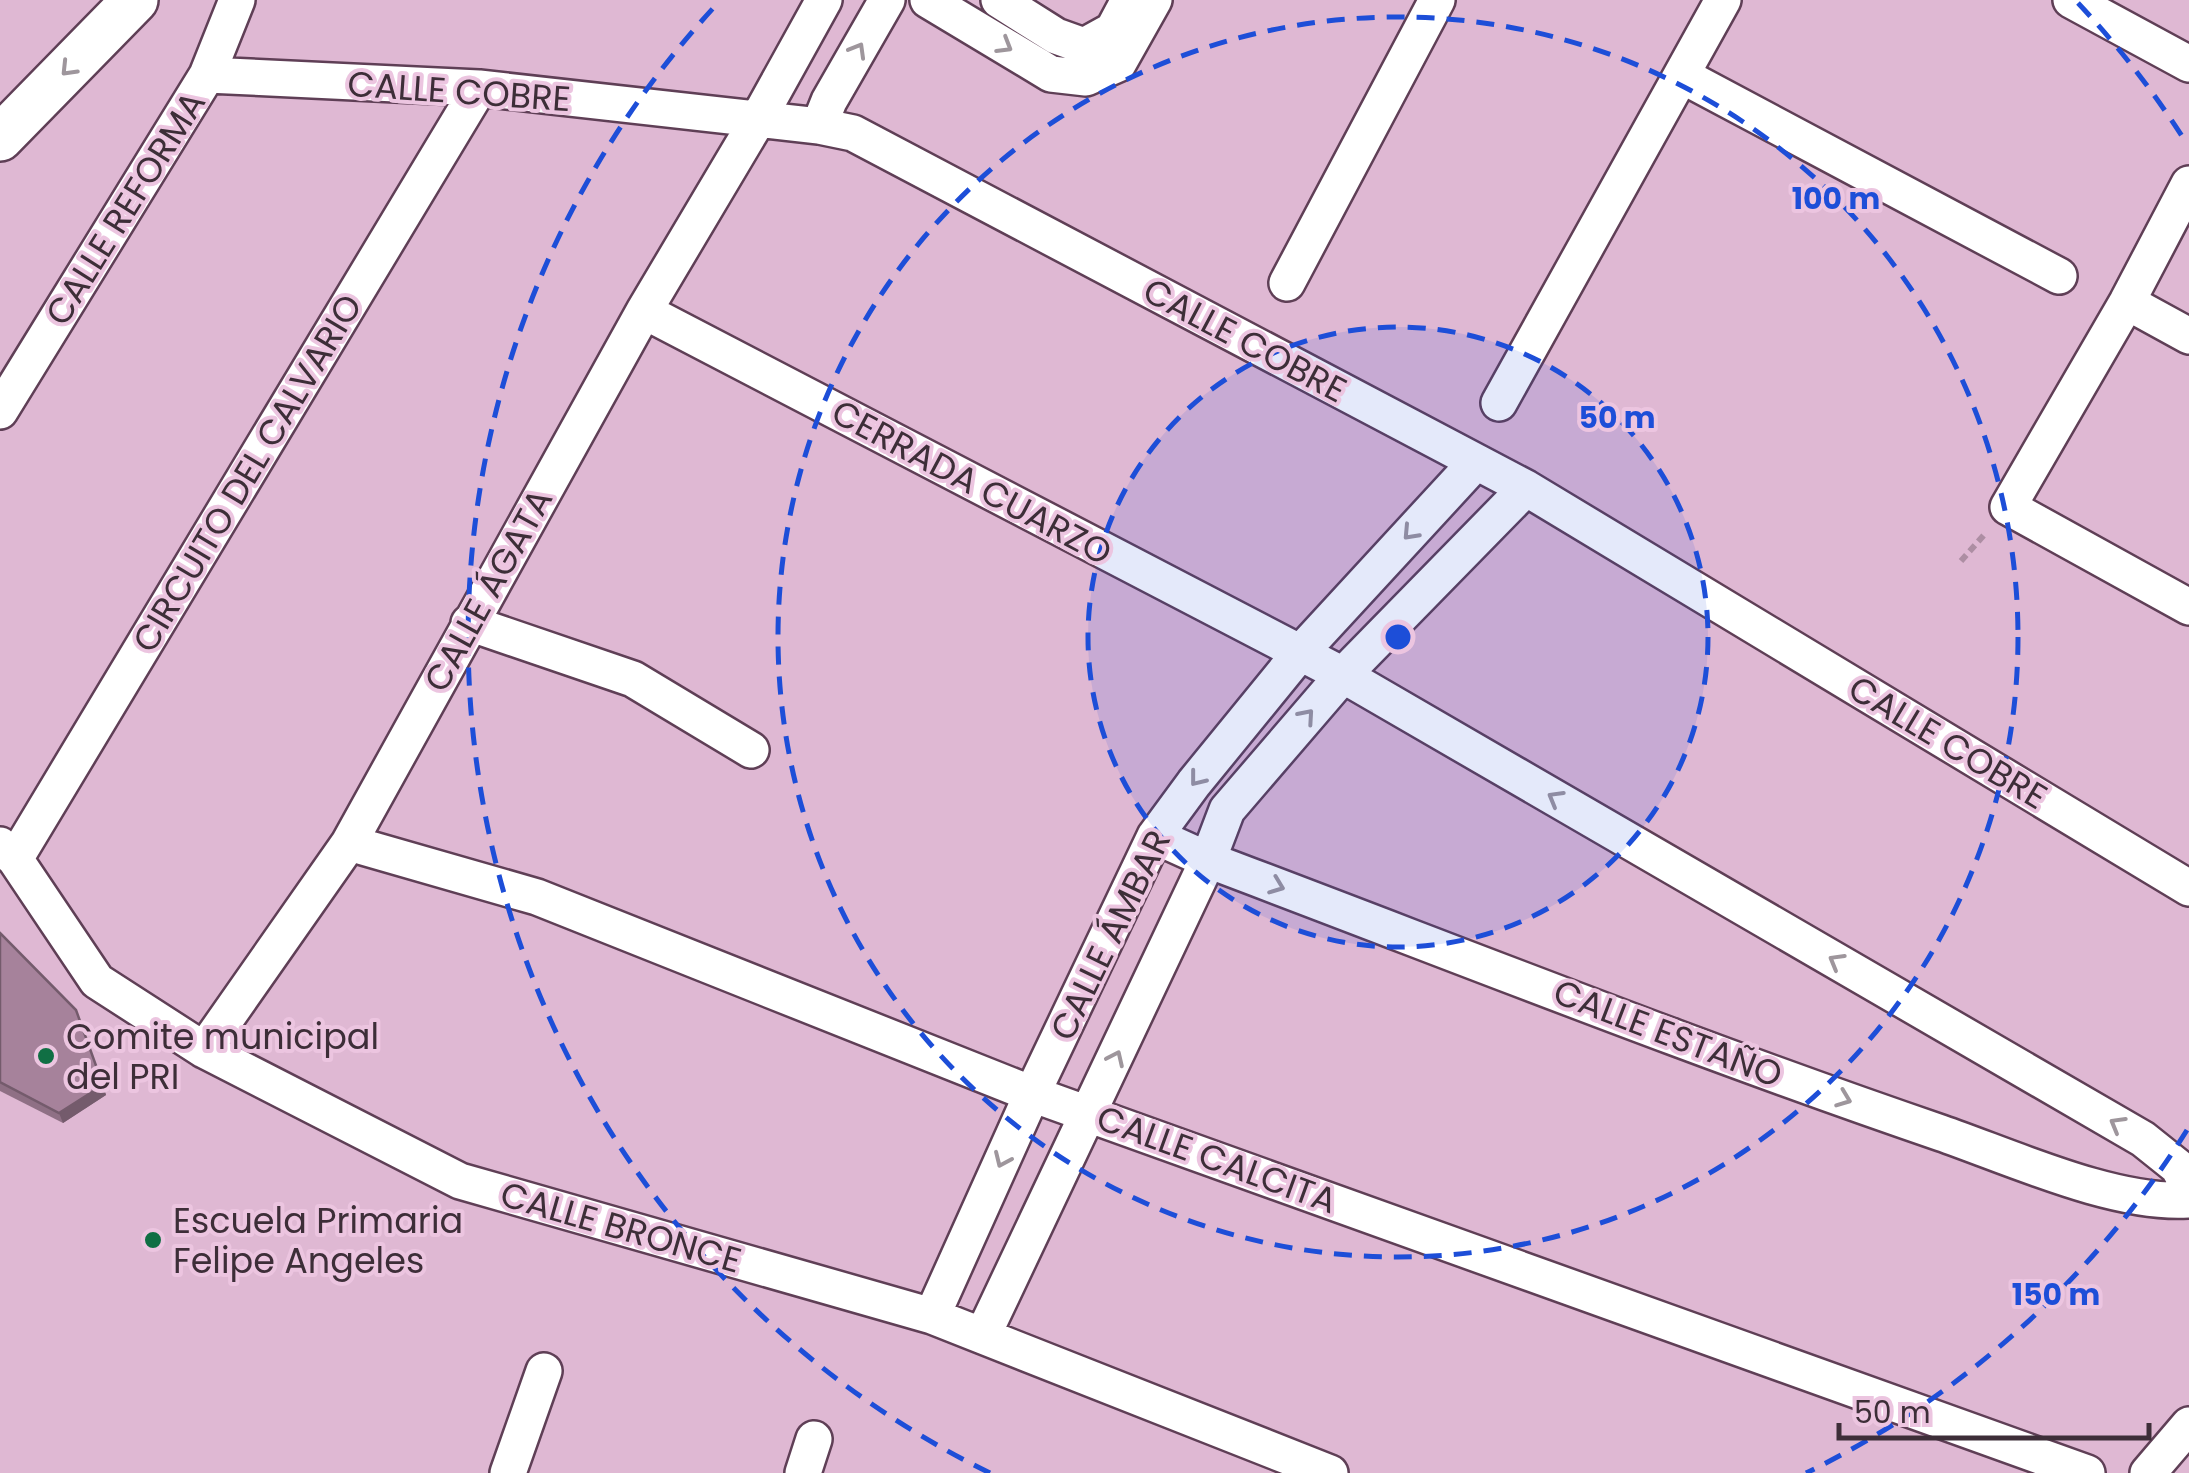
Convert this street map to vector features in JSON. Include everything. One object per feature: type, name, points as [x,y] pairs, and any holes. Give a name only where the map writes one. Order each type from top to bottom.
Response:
[{"type":"street","points":[[0,138],[135,0]]},
{"type":"street","name":"CALLE REFORMA","points":[[0,410],[207,75],[237,0]]},
{"type":"street","name":"CALLE ÁGATA","points":[[204,1050],[349,843],[644,312],[824,0]]},
{"type":"street","points":[[819,126],[829,101],[887,0]]},
{"type":"street","points":[[928,0],[1051,74],[1086,78],[1120,31],[1154,0]]},
{"type":"street","points":[[999,0],[1056,36],[1084,46],[1120,31]]},
{"type":"street","points":[[1286,283],[1438,0]]},
{"type":"street","points":[[1500,403],[1723,0]]},
{"type":"street","points":[[2072,0],[2189,64]]},
{"type":"street","name":"CALLE COBRE","points":[[207,75],[480,88],[852,133],[1526,488],[2189,888]]},
{"type":"street","points":[[1682,76],[2058,276]]},
{"type":"street","name":"CIRCUITO DEL CALVARIO","points":[[8,852],[480,88]]},
{"type":"street","points":[[2189,184],[2127,302],[2008,508],[2189,607]]},
{"type":"street","points":[[2127,302],[2189,336]]},
{"type":"street","name":"CERRADA CUARZO","points":[[644,312],[1300,653]]},
{"type":"street","name":"CALLE ÁMBAR","points":[[932,1316],[1155,836],[1300,653],[1476,462]]},
{"type":"street","name":"CALLE ÁMBAR","points":[[983,1335],[1208,860],[1227,810],[1343,675],[1526,488]]},
{"type":"street","points":[[469,623],[633,679],[751,750]]},
{"type":"street","points":[[1300,653],[2143,1139],[2178,1167],[2189,1187]]},
{"type":"street","name":"CALLE ESTAÑO","points":[[1155,836],[1208,860],[1898,1119],[2114,1192],[2162,1202],[2189,1200]]},
{"type":"street","name":"CALLE CALCITA","points":[[349,843],[537,897],[1032,1094],[2087,1473]]},
{"type":"street","name":"CALLE BRONCE","points":[[8,852],[97,982],[204,1050],[460,1181],[932,1316],[1330,1473]]},
{"type":"street","points":[[508,1473],[544,1371]]},
{"type":"street","points":[[2148,1473],[2189,1425]]},
{"type":"street","points":[[803,1473],[814,1439]]},
{"type":"building","name":"Comite municipal del PRI","points":[[0,933],[76,1010],[103,1085],[59,1113],[0,1082]]},
{"type":"place","name":"Comite municipal del PRI","points":[[46,1056]]},
{"type":"place","name":"Escuela Primaria Felipe Angeles","points":[[153,1240]]}]
